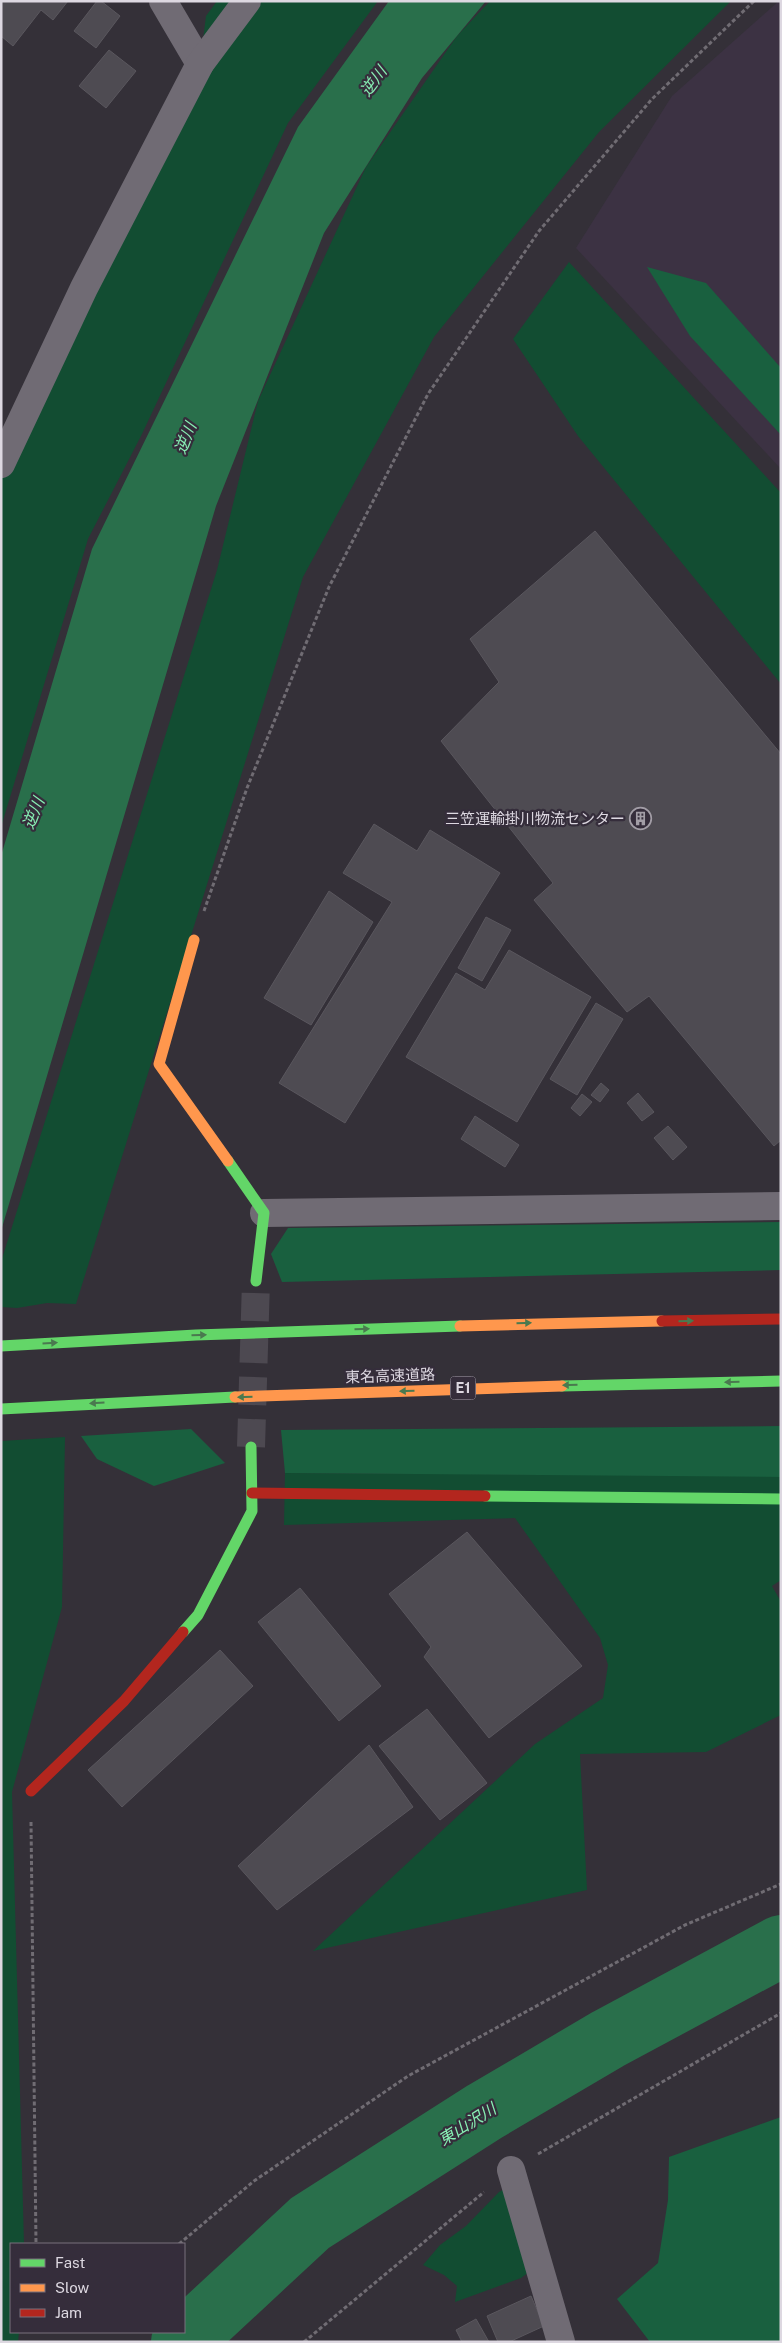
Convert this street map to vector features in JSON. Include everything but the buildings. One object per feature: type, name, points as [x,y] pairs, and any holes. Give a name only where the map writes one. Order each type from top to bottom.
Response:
[{"type":"main road","points":[[194,940],[159,1064],[264,1213],[256,1282]]},
{"type":"main road","points":[[1,1346],[150,1336],[525,1323],[781,1319]]},
{"type":"main road","name":"東名高速道路","points":[[1,1409],[146,1401],[526,1386],[781,1381]]},
{"type":"main road","points":[[30,1792],[124,1701],[198,1615],[252,1511],[251,1447]]},
{"type":"main road","points":[[252,1493],[781,1500]]},
{"type":"street","points":[[163,1],[200,64]]},
{"type":"street","points":[[1,464],[84,288],[200,64],[247,1]]},
{"type":"street","points":[[264,1213],[781,1206]]},
{"type":"street","points":[[511,2170],[561,2342]]},
{"type":"path","points":[[194,940],[247,788],[329,587],[428,394],[540,231],[652,99],[754,1]]},
{"type":"path","points":[[30,1792],[36,2243]]},
{"type":"path","points":[[180,2243],[254,2181],[408,2076],[685,1925],[781,1884]]},
{"type":"shaded area","points":[[217,1],[378,1],[288,123],[142,434],[88,539],[1,827],[1,469],[200,64],[206,16]]},
{"type":"shaded area","points":[[490,1],[731,1],[599,132],[434,337],[303,577],[76,1304],[47,1303],[17,1308],[1,1307],[1,1262],[217,570],[258,401],[366,167],[457,36]]},
{"type":"shaded area","points":[[781,1],[781,469],[576,248],[672,96]]},
{"type":"shaded area","points":[[569,262],[781,493],[781,684],[578,436],[513,339]]},
{"type":"shaded area","points":[[647,267],[706,283],[781,368],[781,435],[690,336]]},
{"type":"shaded area","points":[[781,1222],[781,1270],[282,1282],[271,1254],[288,1228]]},
{"type":"shaded area","points":[[781,1426],[781,1477],[285,1473],[281,1430]]},
{"type":"shaded area","points":[[191,1429],[225,1463],[154,1486],[97,1459],[81,1436]]},
{"type":"shaded area","points":[[65,1437],[62,1607],[12,1792],[24,2243],[10,2243],[10,2333],[19,2333],[18,2342],[1,2342],[1,1441]]},
{"type":"shaded area","points":[[285,1473],[781,1476],[781,1580],[772,1586],[781,1602],[781,1715],[706,1752],[580,1754],[587,1890],[313,1951],[535,1744],[603,1698],[608,1665],[600,1638],[515,1518],[284,1525]]},
{"type":"shaded area","points":[[781,2117],[781,2342],[650,2342],[617,2299],[658,2263],[668,2200],[669,2157]]},
{"type":"shaded area","points":[[506,2188],[533,2269],[521,2278],[455,2302],[457,2286],[444,2275],[423,2265],[440,2245],[466,2226],[499,2192]]},
{"type":"water","name":"逆川","points":[[389,1],[486,1],[422,78],[324,233],[216,506],[1,1231],[1,856],[92,549],[298,127]]},
{"type":"waterway","name":"東山沢川","points":[[182,2342],[310,2223],[484,2112],[608,2039],[781,1946]]},
{"type":"tunnel","points":[[251,1447],[256,1281]]},
{"type":"traffic: fast","points":[[228,1161],[264,1213],[256,1281]]},
{"type":"traffic: fast","points":[[1,1346],[196,1335],[460,1326]]},
{"type":"traffic: fast","points":[[562,1386],[781,1381]]},
{"type":"traffic: fast","points":[[1,1409],[235,1397]]},
{"type":"traffic: fast","points":[[183,1632],[198,1615],[252,1511],[251,1447]]},
{"type":"traffic: fast","points":[[485,1496],[781,1499]]},
{"type":"traffic: slow","points":[[194,940],[159,1064],[228,1161]]},
{"type":"traffic: slow","points":[[460,1326],[662,1321]]},
{"type":"traffic: slow","points":[[235,1397],[562,1386]]},
{"type":"traffic: jam","points":[[662,1321],[781,1319]]},
{"type":"traffic: jam","points":[[252,1493],[485,1496]]},
{"type":"traffic: jam","points":[[31,1791],[124,1701],[183,1632]]},
{"type":"place","name":"三笠運輸掛川物流センター","points":[[641,819]]}]
